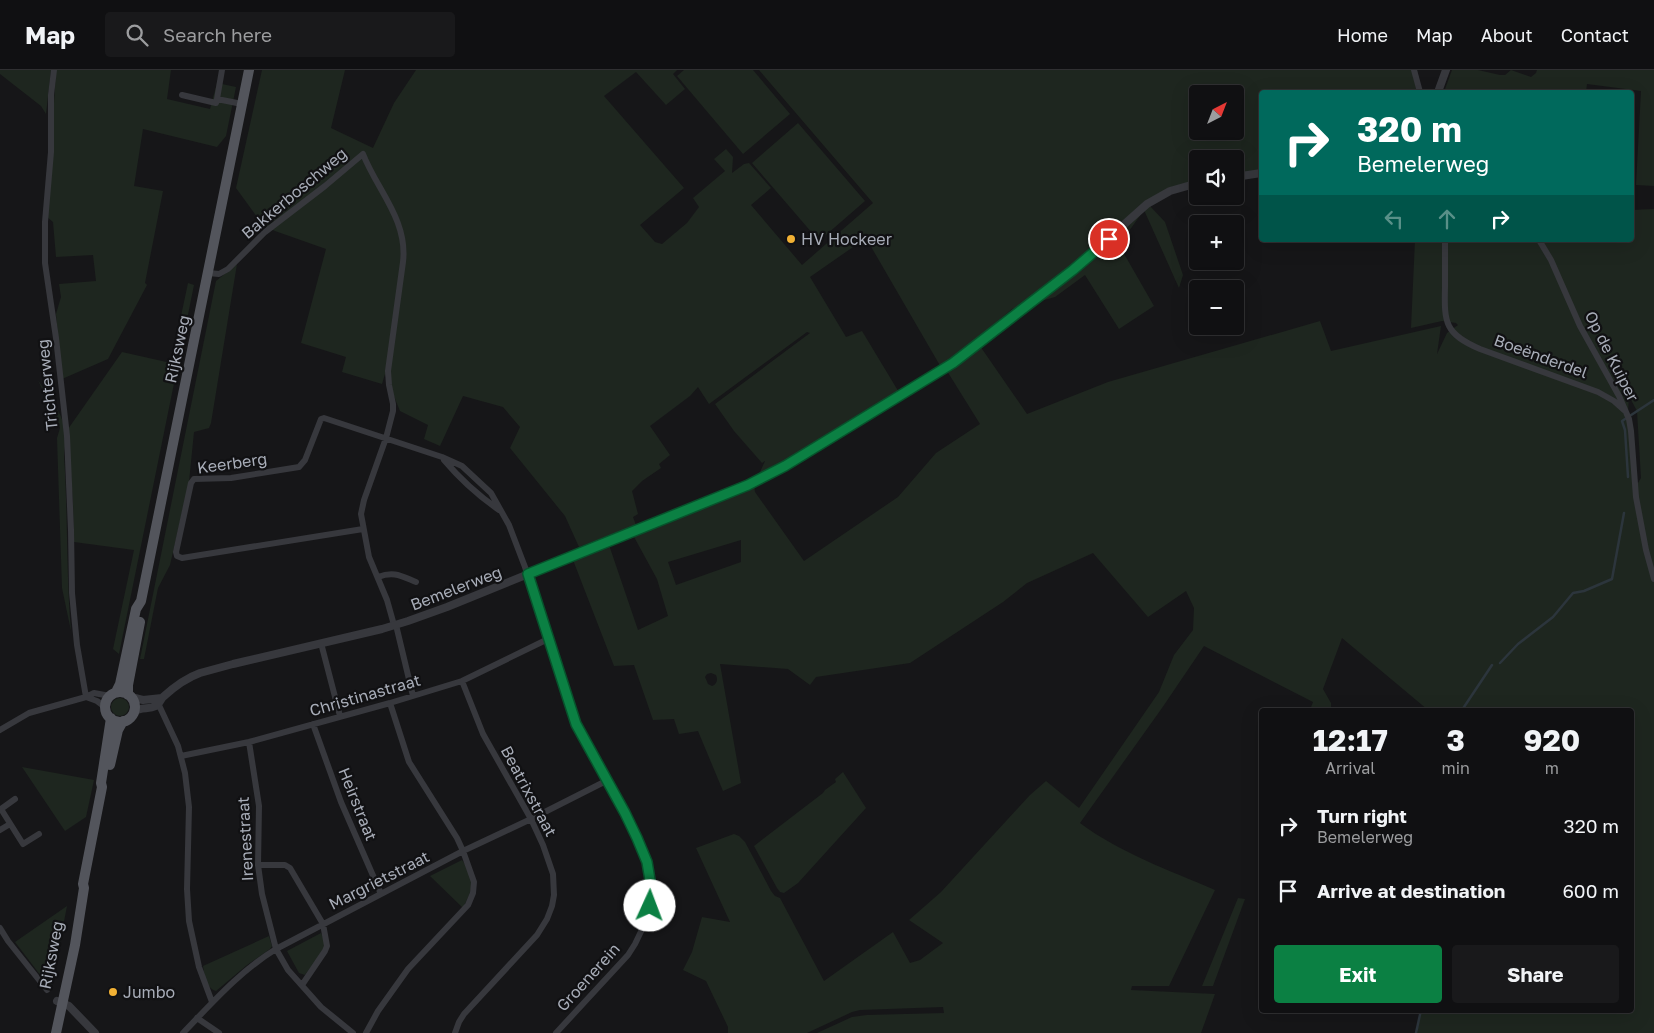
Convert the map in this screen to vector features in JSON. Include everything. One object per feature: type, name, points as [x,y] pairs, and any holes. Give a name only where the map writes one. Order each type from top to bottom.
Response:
[{"type":"main road","name":"Rijksweg","points":[[130,696],[128,685],[142,610],[141,601],[249,70]]},
{"type":"main road","name":"Rijksweg","points":[[113,694],[120,684],[136,609],[141,601]]},
{"type":"main road","points":[[122,692],[130,696],[134,705],[133,712],[128,719],[116,721],[110,718],[106,713],[106,701],[113,694],[122,692]]},
{"type":"main road","name":"Rijksweg","points":[[52,1033],[57,1001],[84,888],[83,884],[102,787],[110,718]]},
{"type":"main road","name":"Rijksweg","points":[[102,787],[105,784],[118,730],[123,721]]},
{"type":"main road","name":"Rijksweg","points":[[56,1033],[57,1001]]},
{"type":"street","name":"Trichterweg","points":[[54,70],[51,95],[51,152],[45,222],[45,263],[67,436],[72,530],[72,593],[77,645],[86,697]]},
{"type":"street","points":[[182,96],[216,102],[222,70]]},
{"type":"street","points":[[1414,70],[1419,90]]},
{"type":"street","points":[[1439,90],[1446,70]]},
{"type":"street","points":[[217,98],[242,104]]},
{"type":"street","name":"Bakkerboschweg","points":[[208,272],[219,274],[228,269],[266,232],[363,154],[397,218],[404,243],[404,256],[388,371],[388,386],[394,404],[386,438],[362,508],[363,529],[369,557],[395,625]]},
{"type":"street","points":[[1244,176],[1259,173]]},
{"type":"street","name":"Bemelerweg","points":[[133,712],[140,708],[155,707],[159,701],[183,681],[200,673],[395,625],[440,610],[748,485],[813,450],[953,363],[1073,270],[1142,208],[1164,194],[1189,185]]},
{"type":"street","name":"Boeënderdel","points":[[1445,242],[1444,310],[1448,325],[1455,334],[1465,342],[1598,392],[1614,401],[1626,412]]},
{"type":"street","name":"Op de Kuiper","points":[[1540,242],[1551,260],[1580,326],[1619,396],[1631,425],[1635,482],[1643,535],[1654,579]]},
{"type":"street","name":"Keerberg","points":[[363,529],[182,558],[177,556],[176,552],[191,483],[194,480],[221,479],[299,466],[305,460],[321,419],[324,418],[386,438]]},
{"type":"street","name":"Groenerein","points":[[386,438],[442,457],[485,500],[500,511],[512,531],[528,574],[576,724],[608,780],[647,862],[650,880],[650,906],[635,944],[628,955],[556,1033]]},
{"type":"street","points":[[378,577],[395,574],[416,582]]},
{"type":"street","name":"Bemelerweg","points":[[395,625],[413,696]]},
{"type":"street","name":"Christinastraat","points":[[181,756],[249,742],[462,681],[548,639]]},
{"type":"street","points":[[321,643],[340,716]]},
{"type":"street","name":"Beatrixstraat","points":[[455,1033],[464,1014],[536,935],[547,919],[554,895],[553,874],[543,845],[531,819],[483,734],[462,681]]},
{"type":"street","points":[[0,730],[29,714],[86,697],[93,693],[113,694]]},
{"type":"street","points":[[130,696],[143,700],[159,701],[181,756],[188,789],[189,807],[187,889],[189,921],[199,967],[212,1002]]},
{"type":"street","points":[[86,697],[97,701],[105,707]]},
{"type":"street","points":[[366,1033],[378,1011],[408,968],[468,905],[473,893],[474,882],[457,838],[409,762],[390,703]]},
{"type":"street","name":"Heirstraat","points":[[313,724],[341,802],[381,894]]},
{"type":"street","name":"Irenestraat","points":[[249,742],[259,806],[258,865],[262,894],[276,949],[288,970],[321,1007],[353,1033]]},
{"type":"street","name":"Margrietstraat","points":[[183,1033],[228,986],[260,959],[276,949],[463,851],[608,780]]},
{"type":"street","points":[[15,799],[0,809],[23,844],[39,834]]},
{"type":"street","points":[[0,830],[10,824]]},
{"type":"street","points":[[258,865],[285,865],[290,868],[323,924],[327,946],[302,985]]},
{"type":"street","points":[[0,928],[47,990]]},
{"type":"street","points":[[57,1001],[68,1006],[95,1033]]},
{"type":"street","points":[[197,1018],[219,1033]]},
{"type":"shaded area","points":[[0,70],[51,70],[46,114],[41,106],[0,74]]},
{"type":"shaded area","points":[[56,70],[171,70],[167,99],[210,109],[217,83],[236,87],[226,136],[217,147],[143,129],[134,186],[163,191],[145,283],[147,285],[108,359],[62,379],[56,314],[61,297],[59,284],[96,281],[93,255],[56,257],[53,222],[47,217]]},
{"type":"shaded area","points":[[262,70],[345,70],[331,128],[373,148],[394,103],[416,70],[677,70],[673,74],[685,89],[666,105],[636,72],[604,96],[684,188],[640,225],[655,242],[662,244],[687,223],[699,207],[693,198],[725,171],[714,159],[726,149],[733,157],[732,173],[744,164],[749,163],[771,188],[751,205],[802,265],[873,203],[759,70],[1417,70],[1422,90],[1259,90],[1259,174],[1244,177],[1244,150],[1189,150],[1189,186],[1149,205],[1165,222],[1183,275],[1179,288],[1144,210],[1119,245],[1154,306],[1119,329],[1085,275],[1055,297],[1012,309],[965,349],[960,357],[942,369],[866,238],[810,277],[846,337],[862,331],[903,399],[793,466],[754,485],[765,461],[762,463],[734,431],[715,404],[810,333],[807,332],[709,404],[698,387],[690,396],[650,426],[670,455],[659,464],[661,468],[642,481],[632,491],[638,514],[633,517],[636,525],[579,547],[565,516],[510,448],[520,427],[503,407],[463,396],[440,446],[424,439],[428,425],[400,411],[385,374],[382,384],[342,372],[346,357],[301,343],[326,249],[263,225],[236,188]]},
{"type":"shaded area","points":[[684,70],[753,70],[790,114],[743,154],[677,76]]},
{"type":"shaded area","points":[[1452,70],[1478,70],[1505,75],[1511,70],[1531,77],[1537,70],[1654,70],[1654,186],[1636,185],[1641,91],[1587,84],[1586,90],[1445,90]]},
{"type":"shaded area","points":[[798,123],[865,201],[819,241],[752,163]]},
{"type":"shaded area","points":[[1654,209],[1654,1033],[1417,1033],[1420,1013],[1634,1013],[1634,708],[1426,708],[1342,638],[1323,689],[1331,703],[1331,708],[1311,708],[1313,702],[1204,646],[1080,823],[1095,834],[1128,852],[1215,890],[1169,986],[1132,986],[1131,990],[1215,994],[1201,1033],[817,1033],[852,1017],[944,1013],[943,1007],[860,1010],[807,1033],[728,1033],[728,1027],[706,981],[683,970],[692,952],[702,917],[730,922],[696,848],[734,834],[745,842],[771,891],[780,898],[824,981],[893,932],[910,963],[920,960],[943,943],[909,920],[941,892],[1030,795],[1046,781],[1079,808],[1159,692],[1174,655],[1193,630],[1194,608],[1186,591],[1148,617],[1093,553],[1027,583],[1003,602],[910,663],[816,677],[810,685],[788,669],[720,664],[741,783],[723,791],[698,731],[679,734],[674,719],[653,720],[634,665],[614,666],[573,560],[609,545],[638,630],[668,616],[657,579],[633,535],[754,485],[755,492],[804,561],[898,497],[936,453],[980,424],[947,371],[980,346],[1027,414],[1108,382],[1320,321],[1331,351],[1441,326],[1437,354],[1447,333],[1458,325],[1442,321],[1411,328],[1415,242],[1634,242],[1634,210]],"holes":[[[1629,396],[1637,411],[1641,478],[1635,488],[1628,412]],[[741,540],[741,562],[676,585],[668,562]],[[711,673],[716,675],[717,679],[717,682],[712,686],[708,684],[705,677]]]},
{"type":"shaded area","points":[[237,264],[211,423],[209,428],[194,432],[189,482],[170,565],[158,588],[144,659],[140,659],[216,281]]},
{"type":"shaded area","points":[[188,283],[194,285],[119,654],[113,649],[134,550],[74,542],[68,429],[122,352],[171,363]]},
{"type":"shaded area","points":[[38,380],[59,412],[66,434],[64,456],[71,631],[62,588],[57,438],[60,428]]},
{"type":"shaded area","points":[[120,698],[126,701],[129,707],[126,713],[120,716],[114,713],[111,707],[114,701]]},
{"type":"shaded area","points":[[22,767],[94,780],[86,817],[65,831]]},
{"type":"shaded area","points":[[843,772],[866,808],[798,883],[784,893],[780,892],[754,846],[823,793],[836,782],[835,779]]},
{"type":"shaded area","points":[[462,860],[472,878],[471,889],[463,908],[430,876]]},
{"type":"shaded area","points":[[1238,898],[1245,899],[1213,986],[1202,986]]},
{"type":"shaded area","points":[[67,906],[51,989],[15,942]]},
{"type":"shaded area","points":[[321,933],[326,947],[305,975],[299,973],[287,951]]},
{"type":"shaded area","points":[[269,936],[272,946],[270,949],[216,991],[210,987],[206,981],[203,966]]},
{"type":"waterway","points":[[1628,477],[1625,430],[1622,421],[1654,400]]},
{"type":"waterway","points":[[1500,663],[1518,644],[1553,617],[1573,593],[1584,591],[1612,579],[1624,513]]},
{"type":"waterway","points":[[1463,708],[1492,665]]},
{"type":"waterway","points":[[1416,1033],[1420,1013]]},
{"type":"place","name":"HV Hockeer","points":[[791,239]]},
{"type":"place","name":"Jumbo","points":[[113,992]]},
{"type":"route","points":[[650,906],[650,880],[647,862],[625,813],[576,724],[528,574],[748,485],[813,450],[953,363],[1073,270],[1109,239]]}]
